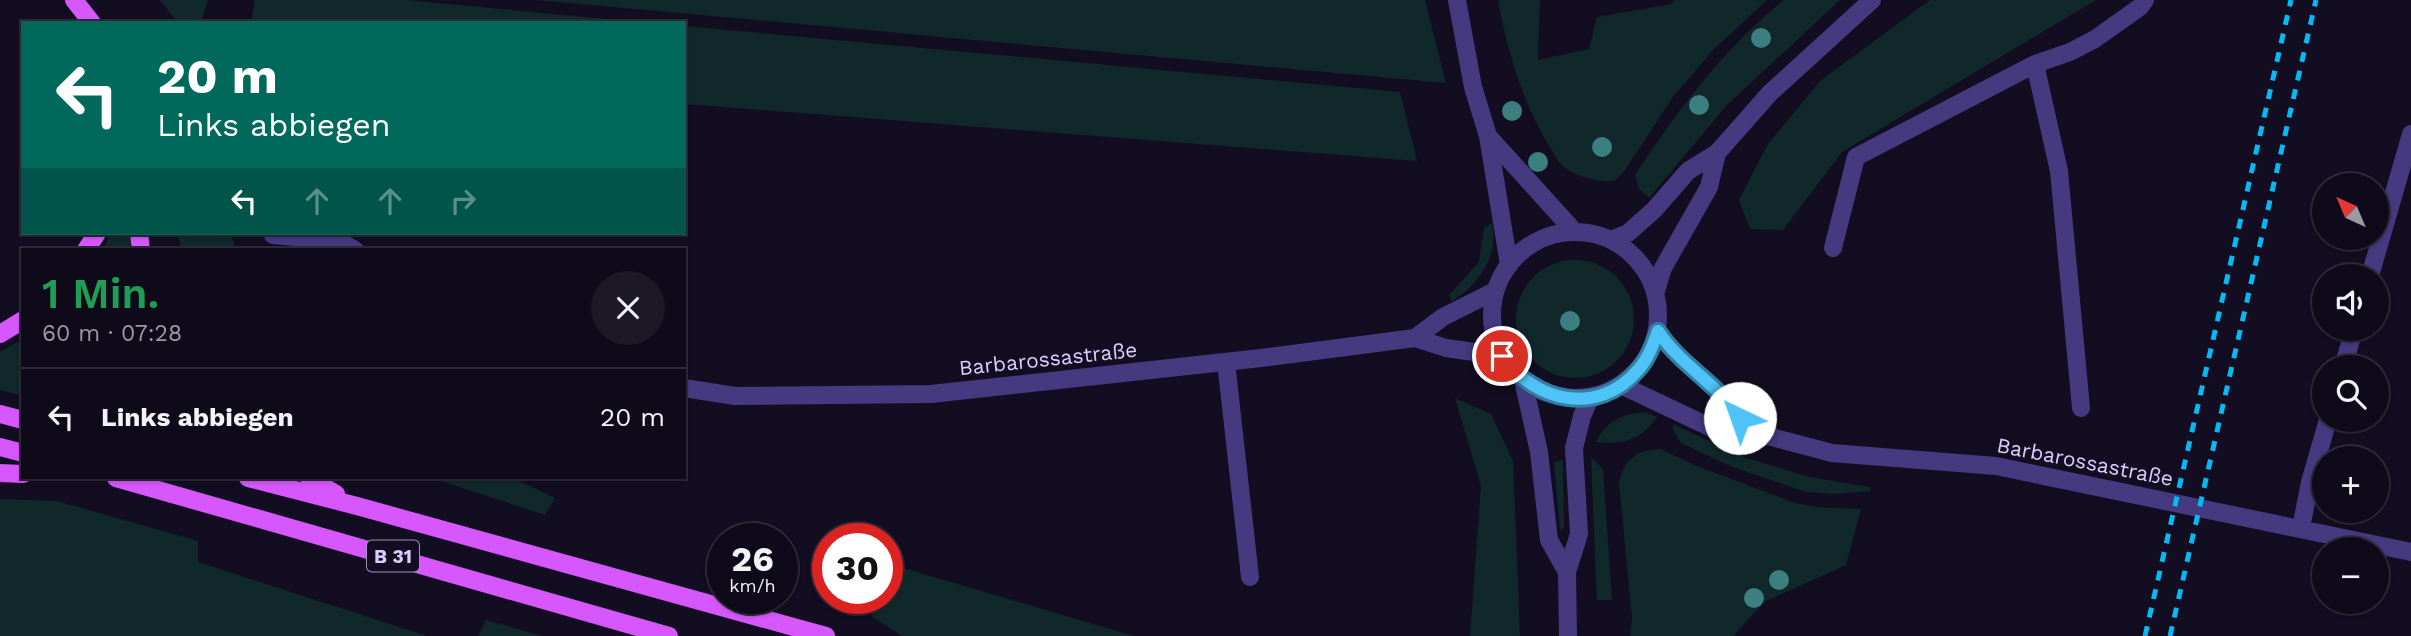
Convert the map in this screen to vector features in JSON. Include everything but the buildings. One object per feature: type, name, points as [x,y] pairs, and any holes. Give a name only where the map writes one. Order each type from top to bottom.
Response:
[{"type":"main road","points":[[74,0],[90,21]]},
{"type":"main road","points":[[0,334],[21,321]]},
{"type":"main road","points":[[0,414],[21,419]]},
{"type":"main road","points":[[0,447],[21,452]]},
{"type":"main road","points":[[0,473],[21,474]]},
{"type":"main road","name":"B 31","points":[[120,479],[669,636]]},
{"type":"main road","name":"B 31","points":[[252,479],[826,636]]},
{"type":"main road","points":[[311,479],[357,506]]},
{"type":"street","points":[[1457,0],[1473,87],[1488,136],[1509,265]]},
{"type":"street","points":[[1611,240],[1628,233],[1654,210],[1688,171],[1717,153],[1770,93],[1872,0]]},
{"type":"street","points":[[1833,248],[1856,157],[2035,64],[2070,52],[2095,39],[2140,7],[2145,0]]},
{"type":"street","points":[[2035,64],[2059,171],[2081,408]]},
{"type":"street","points":[[2373,264],[2411,134]]},
{"type":"street","points":[[1488,136],[1574,231]]},
{"type":"street","points":[[1656,291],[1662,268],[1709,187],[1717,153]]},
{"type":"street","points":[[1574,231],[1611,240],[1630,252],[1646,270],[1656,291],[1658,331],[1650,352],[1638,371],[1621,385],[1590,398],[1566,398],[1543,392],[1522,380],[1502,356],[1494,336],[1492,313],[1495,291],[1509,265],[1528,247],[1552,235],[1574,231]]},
{"type":"street","points":[[282,235],[339,241],[351,248]]},
{"type":"street","name":"Barbarossastraße","points":[[1415,338],[1443,317],[1495,291]]},
{"type":"street","points":[[1658,331],[1666,345],[1731,404],[1749,431]]},
{"type":"street","name":"Barbarossastraße","points":[[686,388],[736,396],[931,394],[1226,362],[1415,338],[1446,348],[1502,356]]},
{"type":"street","points":[[1226,362],[1250,577]]},
{"type":"street","points":[[1522,380],[1539,452],[1549,540],[1567,572]]},
{"type":"street","name":"Barbarossastraße","points":[[1621,385],[1716,430],[1749,431],[1832,453],[1996,466],[2411,552]]},
{"type":"street","points":[[1568,636],[1567,572],[1579,534],[1574,448],[1582,416],[1590,398]]},
{"type":"street","points":[[2301,528],[2309,482],[2324,432]]},
{"type":"green space","points":[[160,0],[208,0],[202,21],[176,21]]},
{"type":"green space","points":[[255,0],[405,0],[629,21],[251,21]]},
{"type":"green space","points":[[536,0],[1425,0],[1446,83]]},
{"type":"green space","points":[[1498,0],[1540,0],[1538,60],[1589,49],[1597,17],[1672,4],[1674,0],[1767,0],[1713,50],[1673,97],[1625,170],[1615,181],[1609,181],[1575,174],[1557,159],[1524,96],[1511,58]]},
{"type":"green space","points":[[1784,0],[1840,0],[1726,106],[1649,198],[1639,189],[1635,175],[1651,151],[1685,104],[1722,60]]},
{"type":"green space","points":[[1930,0],[2096,0],[1842,152],[1783,230],[1750,229],[1739,200],[1768,144],[1820,81]]},
{"type":"green space","points":[[686,26],[1400,92],[1417,161],[686,104]]},
{"type":"green space","points":[[1492,223],[1492,247],[1485,268],[1470,287],[1451,302],[1450,294],[1479,262],[1484,228]]},
{"type":"green space","points":[[110,235],[130,235],[131,248],[104,248]]},
{"type":"green space","points":[[178,235],[232,235],[235,248],[181,248]]},
{"type":"green space","points":[[1575,260],[1598,264],[1617,277],[1630,296],[1634,319],[1630,342],[1617,361],[1598,374],[1575,378],[1552,374],[1533,361],[1520,342],[1516,319],[1520,296],[1533,277],[1552,264]]},
{"type":"green space","points":[[21,340],[21,395],[0,390],[0,352]]},
{"type":"green space","points":[[1455,398],[1491,414],[1513,461],[1520,636],[1470,636],[1481,486]]},
{"type":"green space","points":[[1645,412],[1657,417],[1638,436],[1614,443],[1596,442],[1616,420]]},
{"type":"green space","points":[[1673,424],[1746,458],[1810,477],[1869,487],[1871,491],[1834,494],[1806,492],[1730,466],[1681,443],[1674,432]]},
{"type":"green space","points":[[1660,449],[1795,503],[1861,509],[1846,565],[1764,602],[1733,636],[1630,636],[1632,618],[1619,483],[1624,468],[1633,457],[1645,451]]},
{"type":"green space","points":[[1591,457],[1603,469],[1612,600],[1597,600]]},
{"type":"green space","points":[[1563,460],[1564,528],[1560,530],[1554,462]]},
{"type":"green space","points":[[435,479],[515,479],[555,498],[545,515]]},
{"type":"green space","points":[[0,499],[57,501],[198,541],[198,562],[427,636],[0,636]]},
{"type":"green space","points":[[903,568],[1134,636],[902,636],[871,616],[903,614]]},
{"type":"green space","points":[[486,620],[542,636],[478,636]]},
{"type":"railway","points":[[2145,636],[2291,0]]},
{"type":"railway","points":[[2170,636],[2316,0]]},
{"type":"route","points":[[1502,356],[1522,380],[1543,392],[1566,398],[1590,398],[1621,385],[1638,371],[1650,352],[1658,331],[1666,345],[1731,404],[1740,418]]}]
